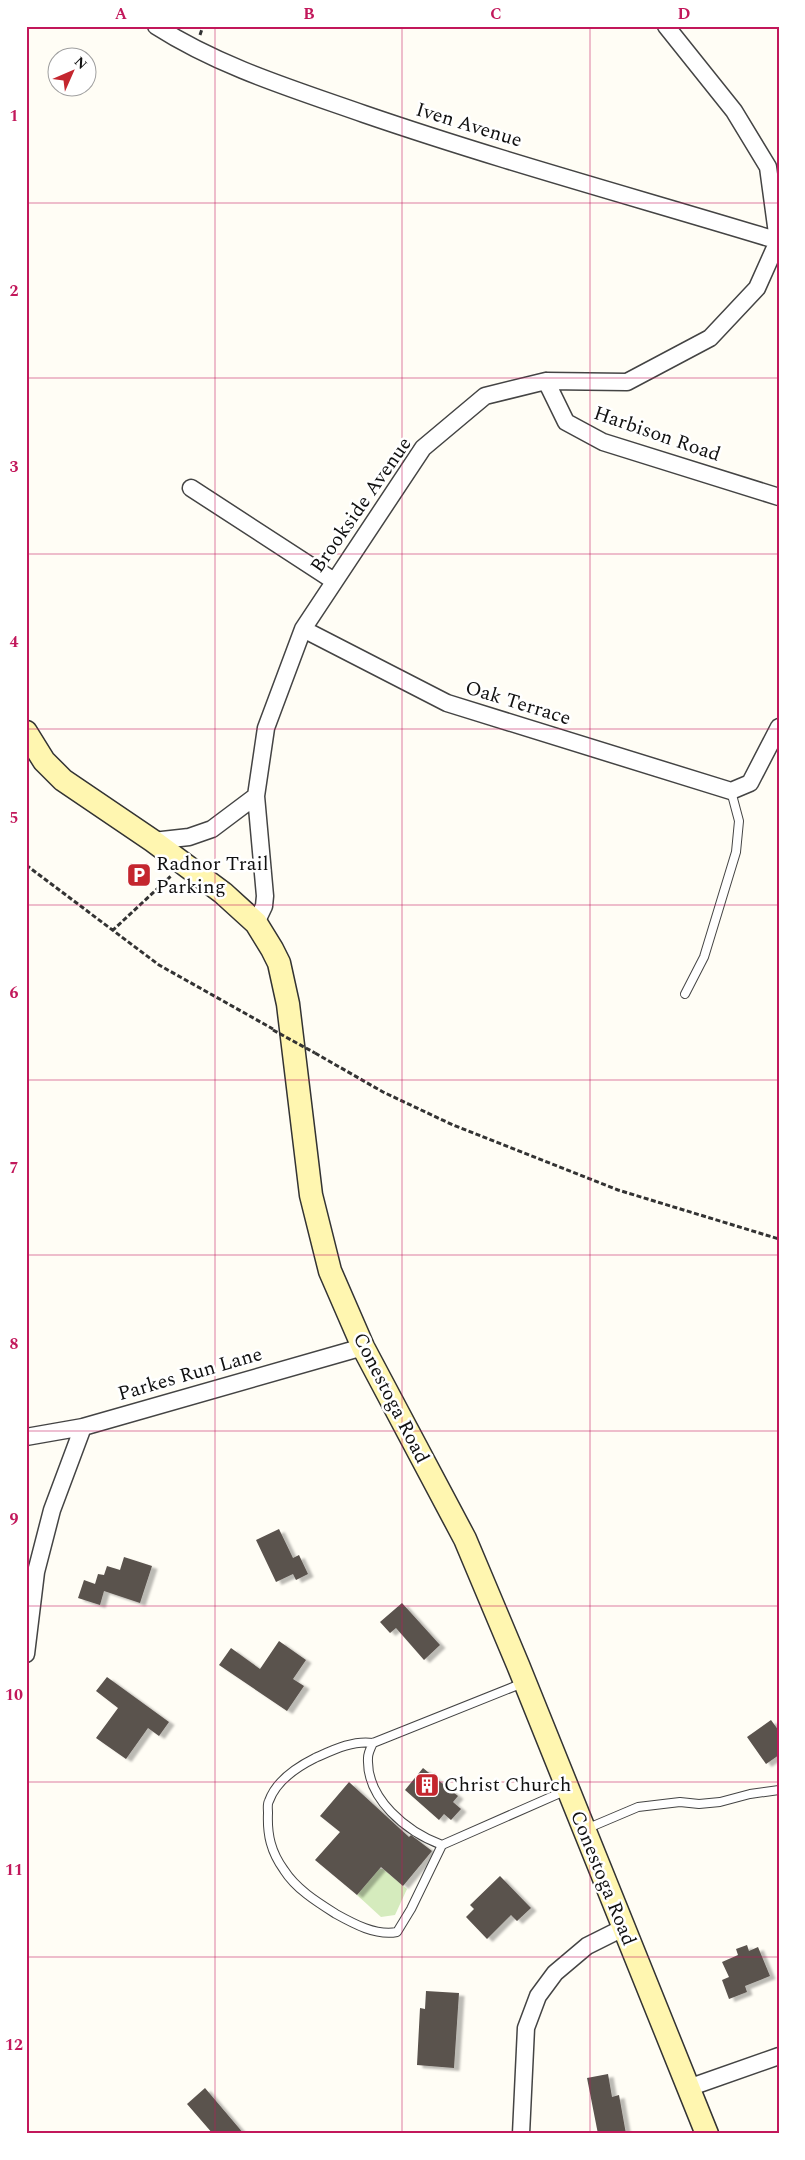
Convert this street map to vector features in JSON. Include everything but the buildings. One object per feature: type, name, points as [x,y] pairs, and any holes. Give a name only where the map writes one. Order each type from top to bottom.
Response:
[{"type":"main road","name":"Conestoga Road","points":[[26,732],[44,761],[63,780],[153,841],[223,893],[256,923],[272,948],[284,984],[311,1195],[330,1271],[364,1347],[465,1539],[708,2134]]},
{"type":"street","name":"Iven Avenue","points":[[156,26],[180,42],[248,74],[421,133],[778,241]]},
{"type":"street","points":[[666,26],[734,111],[768,167],[778,241]]},
{"type":"street","name":"Brookside Avenue","points":[[256,923],[264,906],[265,896],[256,796],[266,728],[303,629],[423,448],[485,396],[546,381],[627,382],[710,338],[757,288],[778,241]]},
{"type":"street","name":"Harbison Road","points":[[546,381],[566,422],[603,442],[779,497]]},
{"type":"street","points":[[191,488],[334,581]]},
{"type":"street","name":"Oak Terrace","points":[[303,629],[447,703],[731,791]]},
{"type":"street","points":[[731,791],[750,784],[779,727]]},
{"type":"street","points":[[153,841],[189,837],[212,829],[256,796]]},
{"type":"street","name":"Parkes Run Lane","points":[[26,1437],[82,1427],[364,1347]]},
{"type":"street","points":[[26,1654],[36,1572],[52,1510],[82,1427]]},
{"type":"street","points":[[521,2134],[526,2028],[538,1996],[555,1973],[587,1946],[623,1928]]},
{"type":"street","points":[[688,2088],[779,2056]]},
{"type":"lane","points":[[684,994],[704,957],[736,852],[739,821],[731,791]]},
{"type":"lane","points":[[525,1683],[373,1743],[361,1741],[298,1766],[281,1783],[268,1802],[268,1830],[271,1848],[284,1871],[316,1902],[345,1919],[388,1934],[397,1932],[411,1909],[442,1845],[568,1790]]},
{"type":"lane","points":[[373,1743],[368,1757],[372,1780],[380,1800],[409,1829],[428,1840],[442,1845]]},
{"type":"lane","points":[[584,1830],[638,1806],[680,1802],[720,1802],[750,1794],[779,1790]]},
{"type":"path","points":[[112,931],[162,886],[183,863]]},
{"type":"path","points":[[26,865],[159,965],[383,1092],[454,1125],[618,1190],[779,1239]]},
{"type":"green space","points":[[379,1869],[383,1869],[407,1889],[395,1915],[381,1917],[357,1895]]},
{"type":"place","name":"Radnor Trail Parking","points":[[139,875]]},
{"type":"place","name":"Christ Church","points":[[427,1785]]}]
